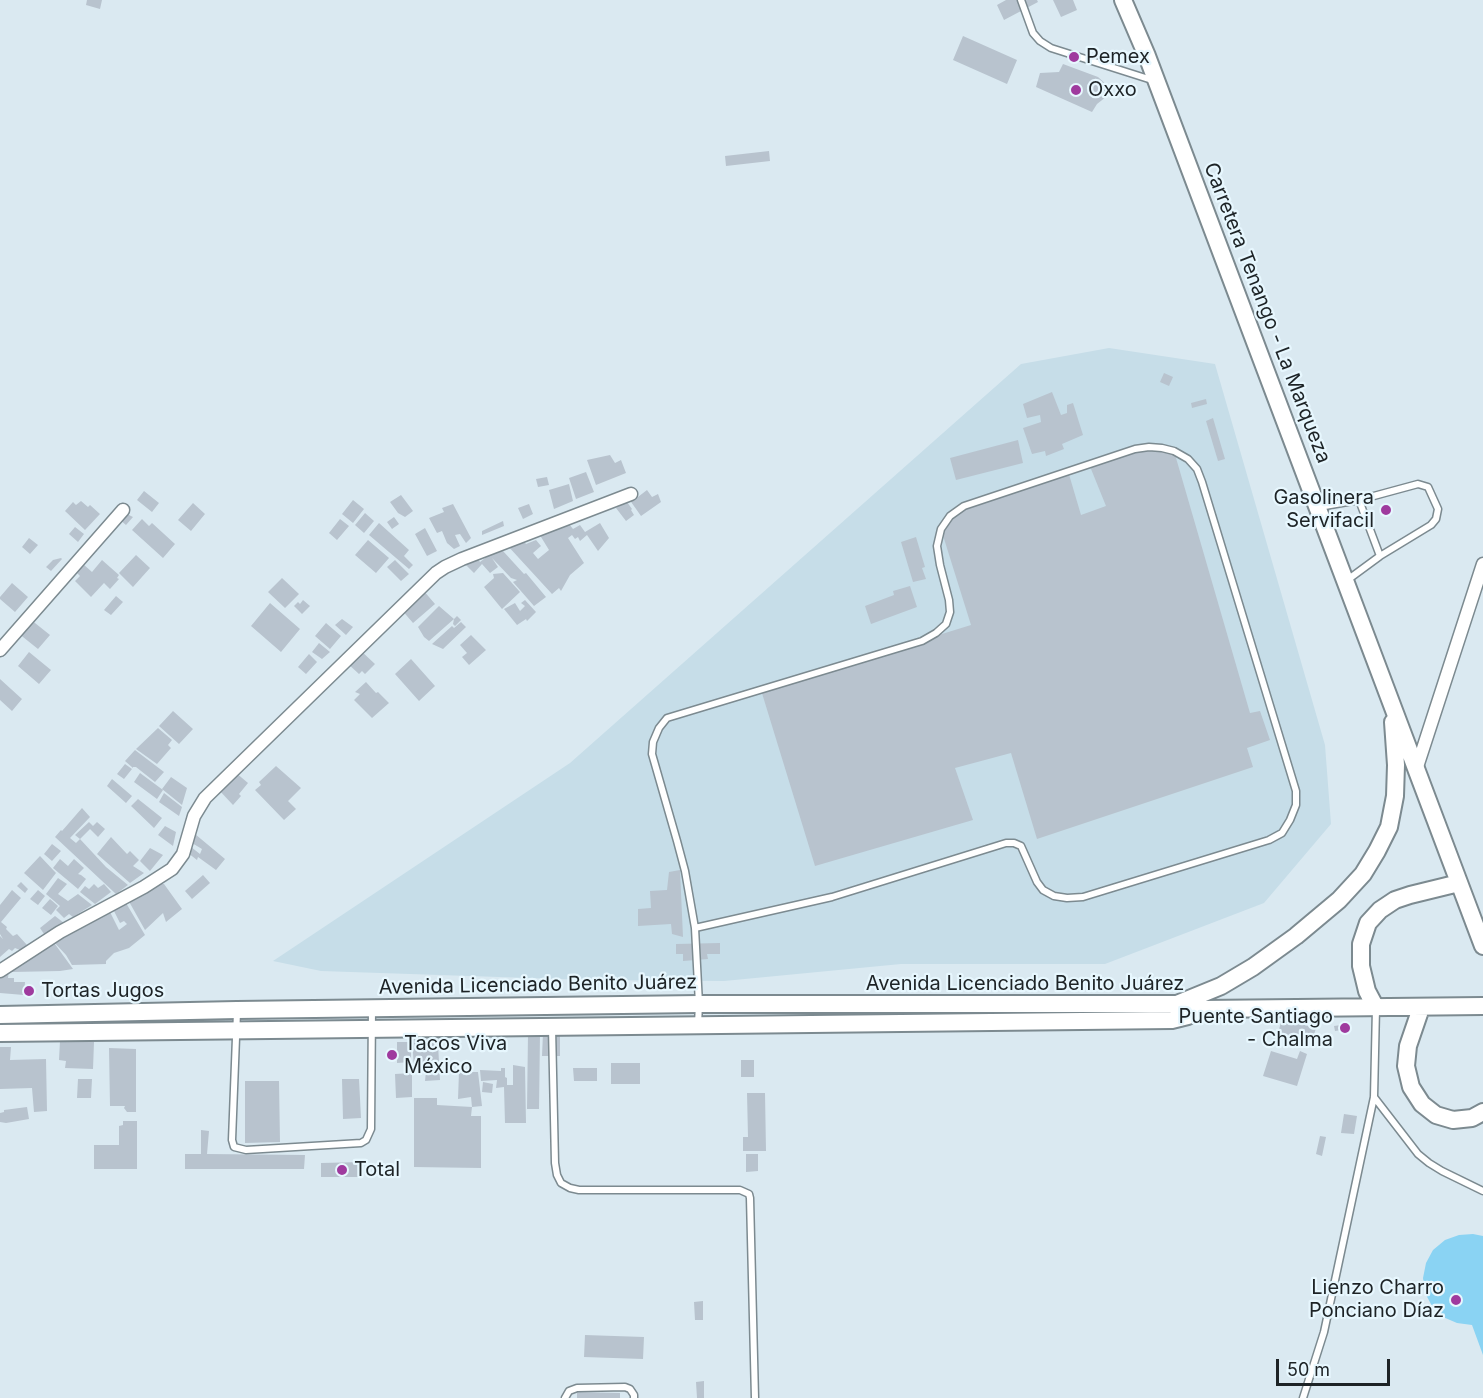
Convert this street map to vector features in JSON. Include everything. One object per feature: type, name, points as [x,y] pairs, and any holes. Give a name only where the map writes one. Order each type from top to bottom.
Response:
[{"type":"main road","name":"Carretera Tenango - La Marqueza","points":[[1123,0],[1157,82],[1483,946]]},
{"type":"main road","points":[[1176,1004],[1221,986],[1253,967],[1296,936],[1339,900],[1364,874],[1389,826],[1395,796],[1396,765],[1392,704]]},
{"type":"main road","points":[[1376,1008],[1367,991],[1361,966],[1361,944],[1368,923],[1380,910],[1395,900],[1459,883]]},
{"type":"main road","name":"Avenida Licenciado Benito Juárez","points":[[0,1015],[699,1004],[1176,1004],[1203,1009]]},
{"type":"main road","points":[[1203,1009],[1483,1006]]},
{"type":"main road","points":[[1421,1008],[1408,1046],[1406,1066],[1411,1087],[1422,1104],[1436,1115],[1453,1120],[1472,1118],[1483,1112]]},
{"type":"main road","name":"Avenida Licenciado Benito Juárez","points":[[0,1033],[1172,1020],[1203,1009]]},
{"type":"street","points":[[0,971],[60,932],[144,887],[171,869],[183,854],[194,816],[205,798],[436,573],[462,559],[631,494]]},
{"type":"street","points":[[0,650],[123,510]]},
{"type":"street","points":[[1416,770],[1483,564]]},
{"type":"lane","points":[[1021,0],[1033,33],[1051,48],[1157,82]]},
{"type":"lane","points":[[695,927],[832,897],[1006,843],[1021,846],[1043,890],[1054,896],[1067,898],[1083,897],[1269,840],[1282,833],[1296,805],[1296,791],[1202,482],[1197,469],[1188,459],[1174,451],[1162,448],[1135,449],[964,506],[950,516],[941,529],[937,546],[950,612],[946,624],[936,633],[921,641],[667,718],[659,728],[653,742],[652,754],[680,851],[695,927],[698,1025]]},
{"type":"lane","points":[[1317,507],[1359,500],[1418,484],[1428,488],[1438,509],[1436,519],[1431,525],[1380,556],[1345,582]]},
{"type":"lane","points":[[1359,500],[1380,556]]},
{"type":"lane","points":[[1303,1398],[1324,1332],[1374,1097],[1376,1008]]},
{"type":"lane","points":[[237,1010],[232,1140],[234,1147],[246,1150],[361,1143],[366,1140],[371,1129],[372,1009]]},
{"type":"lane","points":[[552,1028],[555,1163],[561,1183],[579,1190],[740,1190],[749,1194],[754,1398]]},
{"type":"lane","points":[[1374,1097],[1418,1154],[1442,1171],[1483,1191]]},
{"type":"lane","points":[[565,1398],[569,1391],[577,1388],[625,1387],[630,1389],[634,1398]]},
{"type":"shaded area","points":[[1109,348],[1215,364],[1325,745],[1331,824],[1264,903],[1105,964],[901,964],[724,981],[588,980],[321,971],[273,961],[570,763],[1021,364]]},
{"type":"shaded area","name":"Lienzo Charro Ponciano Díaz","points":[[1459,1235],[1483,1236],[1483,1355],[1472,1325],[1457,1323],[1443,1317],[1432,1306],[1425,1293],[1423,1278],[1426,1263],[1433,1250],[1445,1240]]},
{"type":"building","points":[[87,0],[102,0],[100,9],[86,5]]},
{"type":"building","points":[[1006,0],[1037,0],[1038,2],[1004,20],[997,5]]},
{"type":"building","points":[[1053,0],[1073,0],[1077,10],[1061,17]]},
{"type":"building","points":[[963,36],[1017,60],[1007,84],[953,60]]},
{"type":"building","name":"Oxxo","points":[[1063,64],[1098,77],[1108,86],[1111,93],[1097,104],[1092,112],[1036,87],[1040,73],[1059,72]]},
{"type":"building","points":[[769,151],[770,161],[726,166],[725,156]]},
{"type":"building","points":[[1164,373],[1173,377],[1169,386],[1160,382]]},
{"type":"building","points":[[1052,392],[1061,415],[1067,413],[1067,405],[1073,403],[1083,435],[1062,444],[1064,449],[1046,456],[1045,451],[1032,454],[1023,428],[1041,422],[1040,415],[1027,418],[1023,404]]},
{"type":"building","points":[[1206,399],[1207,404],[1192,408],[1191,403]]},
{"type":"building","points":[[1213,418],[1225,459],[1218,461],[1206,421]]},
{"type":"building","points":[[1018,440],[1023,463],[956,480],[950,458]]},
{"type":"building","points":[[1135,449],[1174,451],[1250,713],[1260,711],[1270,740],[1247,748],[1253,767],[1037,839],[1011,753],[955,768],[973,820],[815,866],[761,690],[971,625],[941,529],[964,506],[1068,471],[1081,515],[1106,506],[1089,464]]},
{"type":"building","points":[[610,455],[615,463],[621,460],[626,473],[596,485],[587,460]]},
{"type":"building","points":[[586,472],[594,492],[576,499],[569,478]]},
{"type":"building","points":[[547,477],[549,485],[538,487],[536,479]]},
{"type":"building","points":[[569,484],[573,501],[554,509],[549,490]]},
{"type":"building","points":[[647,490],[652,497],[658,494],[661,502],[641,516],[629,499],[632,497],[634,500]]},
{"type":"building","points":[[144,491],[159,503],[152,512],[137,500]]},
{"type":"building","points":[[401,495],[413,511],[405,517],[398,513],[390,502]]},
{"type":"building","points":[[353,500],[364,509],[353,523],[342,514]]},
{"type":"building","points":[[81,501],[100,514],[85,530],[65,511],[73,502],[76,505]]},
{"type":"building","points":[[627,502],[634,515],[626,521],[616,508]]},
{"type":"building","points":[[193,503],[205,514],[191,531],[178,520]]},
{"type":"building","points":[[453,504],[471,538],[466,543],[460,534],[455,535],[460,546],[454,549],[447,543],[442,531],[437,533],[429,518],[444,512],[442,508]]},
{"type":"building","points":[[529,504],[533,514],[523,519],[518,508]]},
{"type":"building","points":[[365,513],[374,521],[364,533],[355,525]]},
{"type":"building","points":[[127,514],[133,517],[126,525],[119,519]]},
{"type":"building","points":[[394,517],[399,524],[392,529],[387,522]]},
{"type":"building","points":[[142,519],[149,526],[152,523],[175,544],[163,558],[132,530]]},
{"type":"building","points":[[340,519],[349,526],[337,540],[329,533]]},
{"type":"building","points":[[503,521],[504,526],[482,535],[482,531]]},
{"type":"building","points":[[379,523],[409,550],[404,556],[413,565],[409,569],[369,535]]},
{"type":"building","points":[[600,523],[609,538],[598,551],[587,535],[580,541],[578,537],[575,539],[572,535],[568,538],[584,563],[570,575],[561,591],[559,588],[552,594],[507,545],[521,538],[526,544],[536,540],[541,546],[533,553],[538,559],[549,550],[538,532],[559,525],[561,528],[569,524],[573,529],[580,525],[585,532]]},
{"type":"building","points":[[75,527],[84,534],[78,542],[69,534]]},
{"type":"building","points":[[425,528],[437,551],[427,556],[415,534]]},
{"type":"building","points":[[916,537],[925,567],[922,568],[926,579],[913,582],[901,542]]},
{"type":"building","points":[[29,538],[38,545],[30,554],[22,547]]},
{"type":"building","points":[[368,540],[389,558],[376,573],[355,555]]},
{"type":"building","points":[[503,551],[546,597],[534,606],[513,582],[517,580],[511,578],[492,558],[498,567],[490,573],[482,564],[474,573],[465,564],[478,559],[480,562],[489,555]]},
{"type":"building","points":[[136,555],[150,568],[133,587],[119,573]]},
{"type":"building","points":[[61,558],[51,571],[46,567],[53,560]]},
{"type":"building","points":[[102,560],[119,575],[117,578],[119,579],[110,589],[104,583],[91,597],[75,581],[80,576],[76,572],[83,564],[92,572]]},
{"type":"building","points":[[395,560],[409,574],[401,581],[387,567]]},
{"type":"building","points":[[503,573],[520,592],[502,609],[484,587],[494,578],[493,574]]},
{"type":"building","points":[[282,578],[299,594],[285,608],[268,592]]},
{"type":"building","points":[[12,583],[28,597],[15,612],[0,599]]},
{"type":"building","points":[[910,586],[917,607],[871,624],[865,606],[894,595],[893,591]]},
{"type":"building","points":[[423,590],[435,604],[413,623],[401,609]]},
{"type":"building","points":[[116,596],[123,602],[111,615],[104,610]]},
{"type":"building","points":[[303,600],[310,606],[302,614],[294,606]]},
{"type":"building","points":[[525,600],[536,612],[527,621],[526,619],[517,625],[504,609],[515,603],[520,611],[525,606],[521,603]]},
{"type":"building","points":[[270,603],[300,629],[281,652],[251,626]]},
{"type":"building","points":[[439,606],[454,619],[429,641],[418,627]]},
{"type":"building","points":[[457,616],[461,620],[455,626],[453,624]]},
{"type":"building","points":[[30,619],[50,635],[38,649],[18,633]]},
{"type":"building","points":[[342,619],[353,627],[346,635],[335,625]]},
{"type":"building","points":[[461,622],[466,627],[443,649],[432,644],[452,626],[454,628]]},
{"type":"building","points":[[326,623],[341,636],[330,649],[315,636]]},
{"type":"building","points":[[471,635],[486,650],[469,665],[462,657],[467,653],[460,645]]},
{"type":"building","points":[[319,643],[330,652],[322,659],[312,652]]},
{"type":"building","points":[[360,650],[375,664],[365,674],[362,671],[359,674],[347,663]]},
{"type":"building","points":[[29,652],[51,670],[39,684],[18,666]]},
{"type":"building","points":[[309,654],[317,662],[306,674],[298,667]]},
{"type":"building","points":[[411,659],[435,686],[419,701],[395,674]]},
{"type":"building","points":[[0,679],[22,699],[12,711],[0,700]]},
{"type":"building","points":[[366,682],[389,703],[372,718],[354,700],[360,694],[355,692]]},
{"type":"building","points":[[173,711],[193,729],[179,744],[159,726]]},
{"type":"building","points":[[158,728],[172,740],[168,745],[171,748],[157,764],[136,749]]},
{"type":"building","points":[[135,750],[164,772],[155,782],[125,761]]},
{"type":"building","points":[[125,764],[132,769],[124,779],[117,774]]},
{"type":"building","points":[[276,766],[301,788],[288,801],[296,809],[284,820],[255,790],[261,785],[259,782]]},
{"type":"building","points":[[235,772],[248,783],[233,805],[218,789]]},
{"type":"building","points":[[140,773],[163,790],[157,799],[134,782]]},
{"type":"building","points":[[171,777],[187,788],[182,805],[162,789]]},
{"type":"building","points":[[112,779],[132,796],[126,803],[107,786]]},
{"type":"building","points":[[164,793],[182,807],[179,816],[159,802]]},
{"type":"building","points":[[138,799],[162,818],[154,828],[131,806]]},
{"type":"building","points":[[82,808],[90,817],[70,838],[76,843],[80,839],[106,867],[128,885],[116,894],[55,837]]},
{"type":"building","points":[[89,822],[93,826],[97,822],[105,829],[98,837],[90,829],[80,839],[75,835]]},
{"type":"building","points":[[165,826],[176,832],[173,846],[158,835]]},
{"type":"building","points":[[195,834],[225,859],[216,870],[188,853],[191,847],[200,854],[202,849],[192,843]]},
{"type":"building","points":[[111,837],[127,854],[130,851],[139,860],[133,866],[144,873],[130,883],[97,854]]},
{"type":"building","points":[[52,844],[61,851],[52,861],[44,854]]},
{"type":"building","points":[[150,848],[163,855],[150,871],[140,861]]},
{"type":"building","points":[[40,856],[56,873],[43,890],[24,873]]},
{"type":"building","points":[[60,859],[68,866],[74,859],[84,868],[78,874],[86,879],[78,889],[53,868]]},
{"type":"building","points":[[680,870],[683,937],[672,934],[671,924],[638,926],[638,909],[651,908],[650,891],[667,890],[669,872]]},
{"type":"building","points":[[203,875],[210,883],[192,899],[185,891]]},
{"type":"building","points":[[58,878],[67,884],[58,894],[68,901],[78,894],[92,905],[73,917],[69,914],[64,918],[56,910],[60,906],[46,894]]},
{"type":"building","points":[[21,882],[28,889],[25,893],[17,886]]},
{"type":"building","points":[[156,883],[164,884],[182,909],[166,922],[163,913],[145,930],[127,898]]},
{"type":"building","points":[[94,884],[98,888],[104,884],[111,892],[95,904],[80,892],[85,886],[89,889]]},
{"type":"building","points":[[12,890],[21,898],[1,922],[13,936],[17,934],[27,945],[20,950],[9,949],[0,957],[0,936],[3,939],[0,934],[0,905]]},
{"type":"building","points":[[38,890],[45,896],[38,905],[30,899]]},
{"type":"building","points":[[50,899],[58,906],[51,915],[42,908]]},
{"type":"building","points":[[126,903],[145,935],[129,948],[114,953],[106,964],[72,965],[52,940],[109,910],[119,930],[127,924],[124,921],[120,923],[113,909]]},
{"type":"building","points":[[55,916],[64,923],[44,934],[40,928]]},
{"type":"building","points":[[52,940],[73,969],[12,972],[11,967]]},
{"type":"building","points":[[720,943],[720,954],[707,954],[708,959],[683,961],[683,954],[676,954],[676,944]]},
{"type":"building","points":[[9,969],[8,978],[14,978],[14,982],[25,982],[24,995],[0,993],[0,973]]},
{"type":"building","points":[[1282,1019],[1316,1028],[1311,1045],[1277,1036]]},
{"type":"building","points":[[1348,1024],[1349,1029],[1335,1031],[1334,1026]]},
{"type":"building","points":[[543,1033],[560,1033],[560,1056],[542,1056]]},
{"type":"building","points":[[412,1034],[439,1034],[441,1037],[441,1034],[446,1034],[446,1042],[438,1044],[440,1080],[425,1081],[426,1071],[414,1071]]},
{"type":"building","points":[[528,1034],[540,1034],[539,1109],[527,1109]]},
{"type":"building","points":[[60,1041],[94,1042],[93,1069],[65,1068],[66,1061],[59,1060]]},
{"type":"building","points":[[397,1042],[411,1042],[411,1062],[397,1063]]},
{"type":"building","points":[[0,1047],[11,1047],[10,1060],[46,1059],[47,1111],[34,1112],[32,1088],[0,1089]]},
{"type":"building","points":[[109,1048],[136,1049],[136,1112],[127,1112],[125,1106],[110,1106]]},
{"type":"building","points":[[1271,1051],[1297,1059],[1300,1051],[1307,1054],[1297,1086],[1263,1076]]},
{"type":"building","points":[[741,1060],[754,1060],[754,1077],[741,1077]]},
{"type":"building","points":[[611,1063],[640,1063],[640,1084],[611,1084]]},
{"type":"building","points":[[513,1065],[525,1067],[526,1123],[505,1123],[504,1087],[496,1088],[497,1080],[481,1081],[480,1070],[501,1071],[501,1068],[505,1068],[507,1085],[513,1085]]},
{"type":"building","points":[[573,1068],[597,1068],[597,1081],[574,1081]]},
{"type":"building","points":[[459,1072],[478,1072],[482,1106],[472,1107],[471,1097],[458,1099]]},
{"type":"building","points":[[412,1073],[412,1097],[396,1098],[395,1074]]},
{"type":"building","points":[[78,1079],[92,1079],[91,1098],[77,1098]]},
{"type":"building","points":[[342,1079],[359,1079],[361,1118],[343,1119]]},
{"type":"building","points":[[245,1081],[279,1081],[280,1142],[245,1143]]},
{"type":"building","points":[[483,1082],[493,1084],[492,1093],[482,1092]]},
{"type":"building","points":[[747,1093],[765,1093],[766,1151],[743,1151],[743,1137],[748,1137]]},
{"type":"building","points":[[414,1098],[437,1098],[437,1105],[472,1107],[471,1116],[481,1116],[481,1168],[414,1167]]},
{"type":"building","points":[[27,1107],[29,1119],[0,1122],[0,1113],[4,1110]]},
{"type":"building","points":[[1344,1114],[1357,1116],[1354,1134],[1341,1133]]},
{"type":"building","points":[[123,1121],[137,1121],[137,1169],[94,1169],[94,1145],[119,1145],[119,1126],[123,1125]]},
{"type":"building","points":[[201,1130],[209,1131],[207,1154],[305,1155],[304,1169],[185,1169],[185,1154],[201,1154]]},
{"type":"building","points":[[1320,1136],[1326,1137],[1322,1156],[1316,1154]]},
{"type":"building","points":[[746,1154],[758,1154],[758,1171],[746,1172]]},
{"type":"building","name":"Total","points":[[363,1162],[363,1177],[321,1177],[321,1163]]},
{"type":"building","points":[[703,1301],[703,1320],[695,1320],[694,1302]]},
{"type":"building","points":[[585,1335],[644,1337],[643,1359],[584,1357]]},
{"type":"building","points":[[704,1381],[704,1398],[697,1398],[696,1382]]},
{"type":"building","points":[[577,1392],[620,1393],[620,1398],[577,1398]]},
{"type":"place","name":"Pemex","points":[[1074,57]]},
{"type":"place","name":"Oxxo","points":[[1076,90]]},
{"type":"place","name":"Gasolinera Servifacil","points":[[1386,510]]},
{"type":"place","name":"Tortas Jugos","points":[[29,991]]},
{"type":"place","name":"Puente Santiago - Chalma","points":[[1345,1028]]},
{"type":"place","name":"Tacos Viva México","points":[[392,1055]]},
{"type":"place","name":"Total","points":[[342,1170]]},
{"type":"place","name":"Lienzo Charro Ponciano Díaz","points":[[1456,1300]]}]
